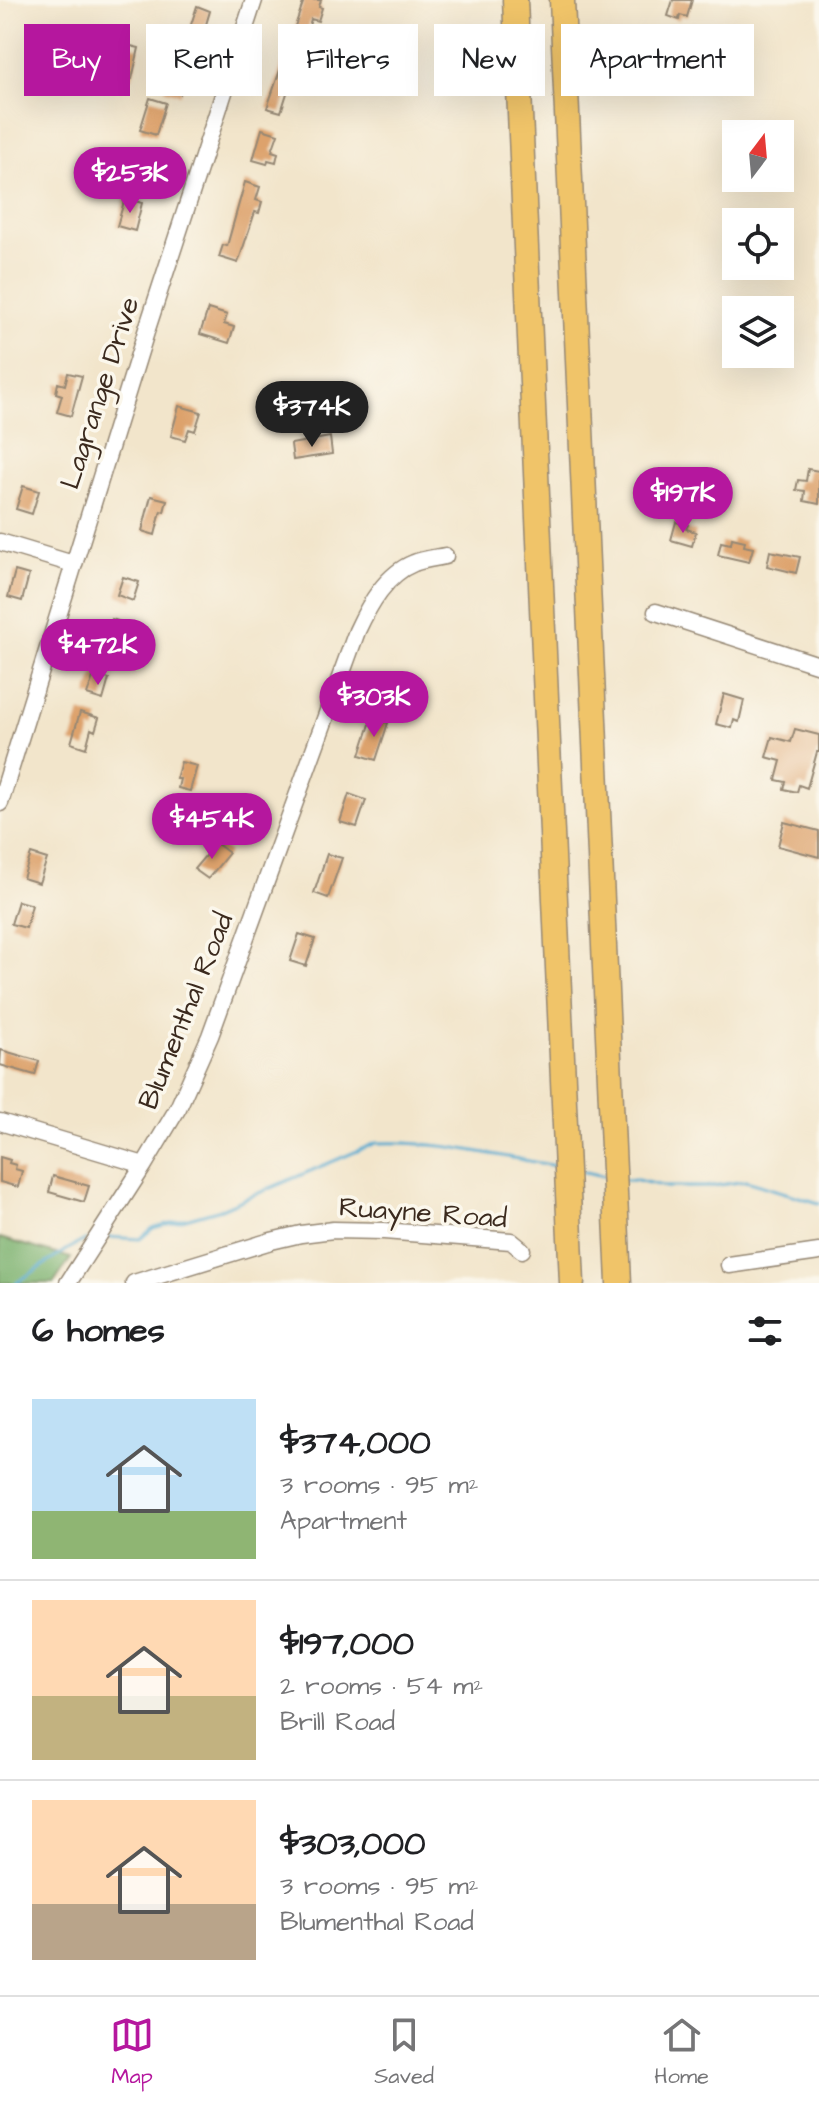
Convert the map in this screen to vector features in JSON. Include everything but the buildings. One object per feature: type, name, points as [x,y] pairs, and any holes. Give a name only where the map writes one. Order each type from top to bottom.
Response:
[{"type":"highway","points":[[515,0],[572,1283]]},
{"type":"highway","points":[[562,0],[619,1283]]},
{"type":"street","name":"Lagrange Drive","points":[[0,803],[73,564],[254,0]]},
{"type":"street","points":[[0,542],[73,564]]},
{"type":"street","name":"Blumenthal Road","points":[[68,1283],[175,1112],[210,1036],[362,620],[376,597],[398,573],[413,563],[445,556]]},
{"type":"street","points":[[656,612],[819,665]]},
{"type":"street","points":[[0,1122],[144,1165]]},
{"type":"street","name":"Ruayne Road","points":[[134,1283],[271,1241],[333,1230],[511,1241],[522,1250]]},
{"type":"street","points":[[729,1265],[819,1252]]},
{"type":"green space","points":[[0,1238],[71,1258],[54,1283],[0,1283]]},
{"type":"waterway","points":[[107,1237],[140,1239],[153,1228],[221,1209],[376,1143],[444,1146],[557,1166]]},
{"type":"waterway","points":[[576,1170],[604,1176]]},
{"type":"waterway","points":[[623,1180],[666,1187],[706,1187],[746,1181],[819,1203]]},
{"type":"waterway","points":[[16,1283],[85,1240]]}]
